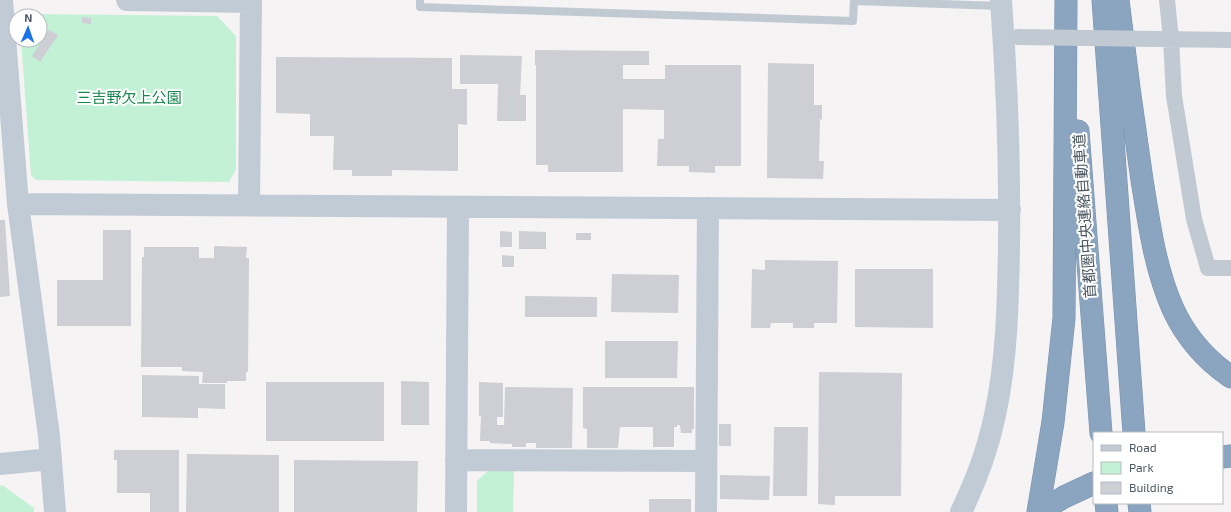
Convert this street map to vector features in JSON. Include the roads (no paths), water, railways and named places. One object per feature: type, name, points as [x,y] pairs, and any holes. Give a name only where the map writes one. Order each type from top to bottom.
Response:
[{"type":"highway","name":"首都圏中央連絡自動車道","points":[[1067,0],[1101,432]]},
{"type":"highway","points":[[1039,512],[1053,422],[1064,318],[1067,0]]},
{"type":"highway","points":[[1103,0],[1134,432]]},
{"type":"highway","points":[[1118,0],[1146,210],[1162,282],[1173,310],[1192,341],[1216,366],[1231,378]]},
{"type":"highway","points":[[1039,512],[1064,497],[1093,483]]},
{"type":"street","points":[[2,0],[18,204],[49,436],[55,512]]},
{"type":"street","points":[[127,0],[251,1],[249,205]]},
{"type":"street","points":[[1167,0],[1164,39],[1194,219],[1208,268],[1231,268]]},
{"type":"street","points":[[961,512],[985,456],[996,416],[1008,306],[1010,210],[1007,103],[1011,37],[1001,3]]},
{"type":"street","points":[[1011,37],[1231,40]]},
{"type":"street","points":[[18,204],[1010,210]]},
{"type":"street","points":[[456,512],[458,207]]},
{"type":"street","points":[[706,512],[708,208]]},
{"type":"street","points":[[0,464],[51,459]]},
{"type":"street","points":[[456,460],[706,461]]},
{"type":"lane","points":[[420,0],[420,7],[853,21],[854,0],[1001,3]]},
{"type":"park label","name":"三吉野欠上公園","points":[[129,98]]}]
